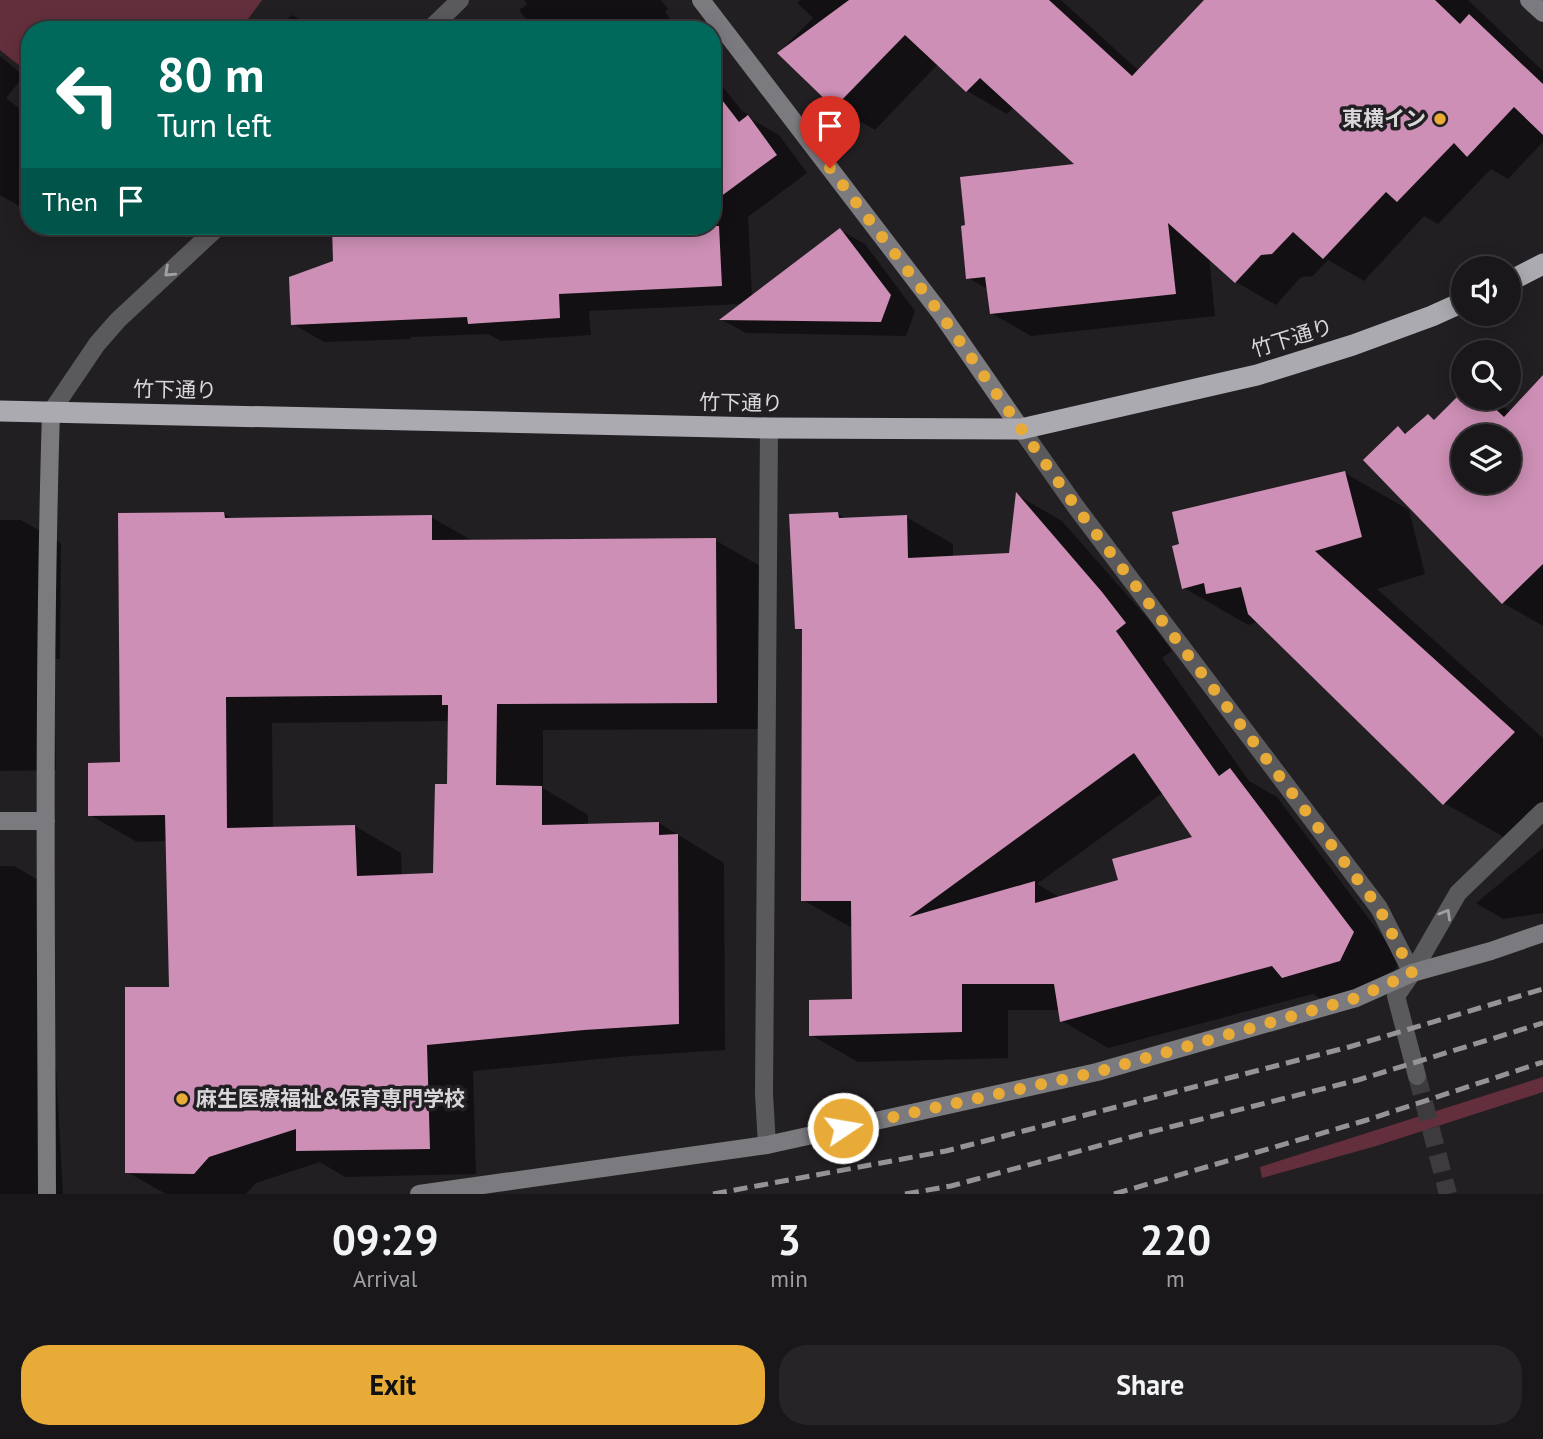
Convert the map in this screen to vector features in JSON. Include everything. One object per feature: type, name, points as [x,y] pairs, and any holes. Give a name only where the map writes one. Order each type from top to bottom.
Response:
[{"type":"highway","points":[[1521,275],[1543,264]]},
{"type":"highway","name":"竹下通り","points":[[0,411],[769,428],[1021,429],[1257,375],[1353,345],[1451,307]]},
{"type":"street","points":[[438,21],[460,0]]},
{"type":"street","points":[[701,0],[717,21]]},
{"type":"street","points":[[1529,0],[1543,13]]},
{"type":"street","points":[[721,26],[942,316],[1076,507],[1379,908],[1412,973]]},
{"type":"street","points":[[47,1194],[46,821],[51,412],[97,344],[118,320],[209,235]]},
{"type":"street","points":[[767,1145],[764,1080],[769,428]]},
{"type":"street","points":[[1417,1076],[1396,996],[1458,893],[1543,811]]},
{"type":"street","points":[[0,821],[46,821]]},
{"type":"street","points":[[419,1194],[767,1145],[1097,1072],[1356,998],[1412,973],[1543,933]]},
{"type":"shaded area","points":[[0,0],[262,0],[247,21],[21,21],[21,67],[0,50]]},
{"type":"shaded area","points":[[1543,1077],[1543,1092],[1376,1146],[1262,1178],[1260,1167]]},
{"type":"building","points":[[849,0],[1049,0],[1132,76],[1204,0],[1435,0],[1460,24],[1469,14],[1543,84],[1543,135],[1514,107],[1467,157],[1454,143],[1397,202],[1386,192],[1323,259],[1293,232],[1272,254],[1261,255],[1235,283],[1168,223],[1176,294],[990,314],[985,277],[966,279],[961,226],[965,225],[960,177],[1074,164],[980,78],[966,92],[905,35],[834,108],[777,53]]},
{"type":"building","points":[[721,99],[739,122],[748,115],[777,155],[721,196]]},
{"type":"building","points":[[840,228],[891,295],[881,322],[719,320]]},
{"type":"building","points":[[332,235],[719,235],[722,286],[559,294],[560,318],[468,324],[467,317],[291,325],[289,277],[333,261]]},
{"type":"building","points":[[1543,375],[1543,564],[1502,604],[1363,460],[1398,426],[1405,434],[1428,414],[1434,420],[1451,403],[1451,410],[1497,410],[1504,417],[1510,410],[1521,410],[1521,399]]},
{"type":"building","points":[[1345,471],[1362,537],[1315,551],[1515,732],[1443,805],[1248,614],[1241,587],[1206,594],[1204,583],[1182,589],[1172,546],[1179,544],[1172,512]]},
{"type":"building","points":[[1016,492],[1126,623],[1116,631],[1219,776],[1230,768],[1354,932],[1340,961],[1282,978],[1272,966],[1060,1022],[1054,984],[962,984],[962,1032],[809,1036],[809,1000],[852,999],[851,901],[801,901],[802,629],[795,629],[789,514],[838,512],[839,518],[907,515],[908,558],[1009,553]],"holes":[[[1134,753],[1192,837],[1112,859],[1118,880],[1035,903],[1035,881],[909,917]]]},
{"type":"building","points":[[224,512],[225,518],[432,515],[432,540],[716,538],[717,703],[497,704],[496,785],[542,786],[542,825],[659,822],[659,835],[678,834],[679,1024],[427,1045],[430,1149],[296,1151],[296,1129],[209,1157],[194,1174],[125,1173],[125,987],[169,987],[165,815],[88,816],[88,763],[120,762],[118,513]],"holes":[[[442,695],[442,705],[448,705],[447,784],[435,784],[433,873],[357,876],[355,825],[227,828],[226,697]]]},
{"type":"tunnel","points":[[1417,1076],[1448,1194]]},
{"type":"railway","points":[[713,1194],[946,1151],[1349,1047],[1543,989]]},
{"type":"railway","points":[[905,1194],[951,1186],[1142,1134],[1358,1080],[1543,1023]]},
{"type":"railway","points":[[1114,1194],[1367,1120],[1543,1062]]},
{"type":"place","name":"東横イン","points":[[1440,119]]},
{"type":"place","name":"麻生医療福祉&保育専門学校","points":[[182,1099]]},
{"type":"route","points":[[830,168],[942,316],[1076,507],[1379,908],[1412,973],[1356,998],[1097,1072],[843,1128]]}]
